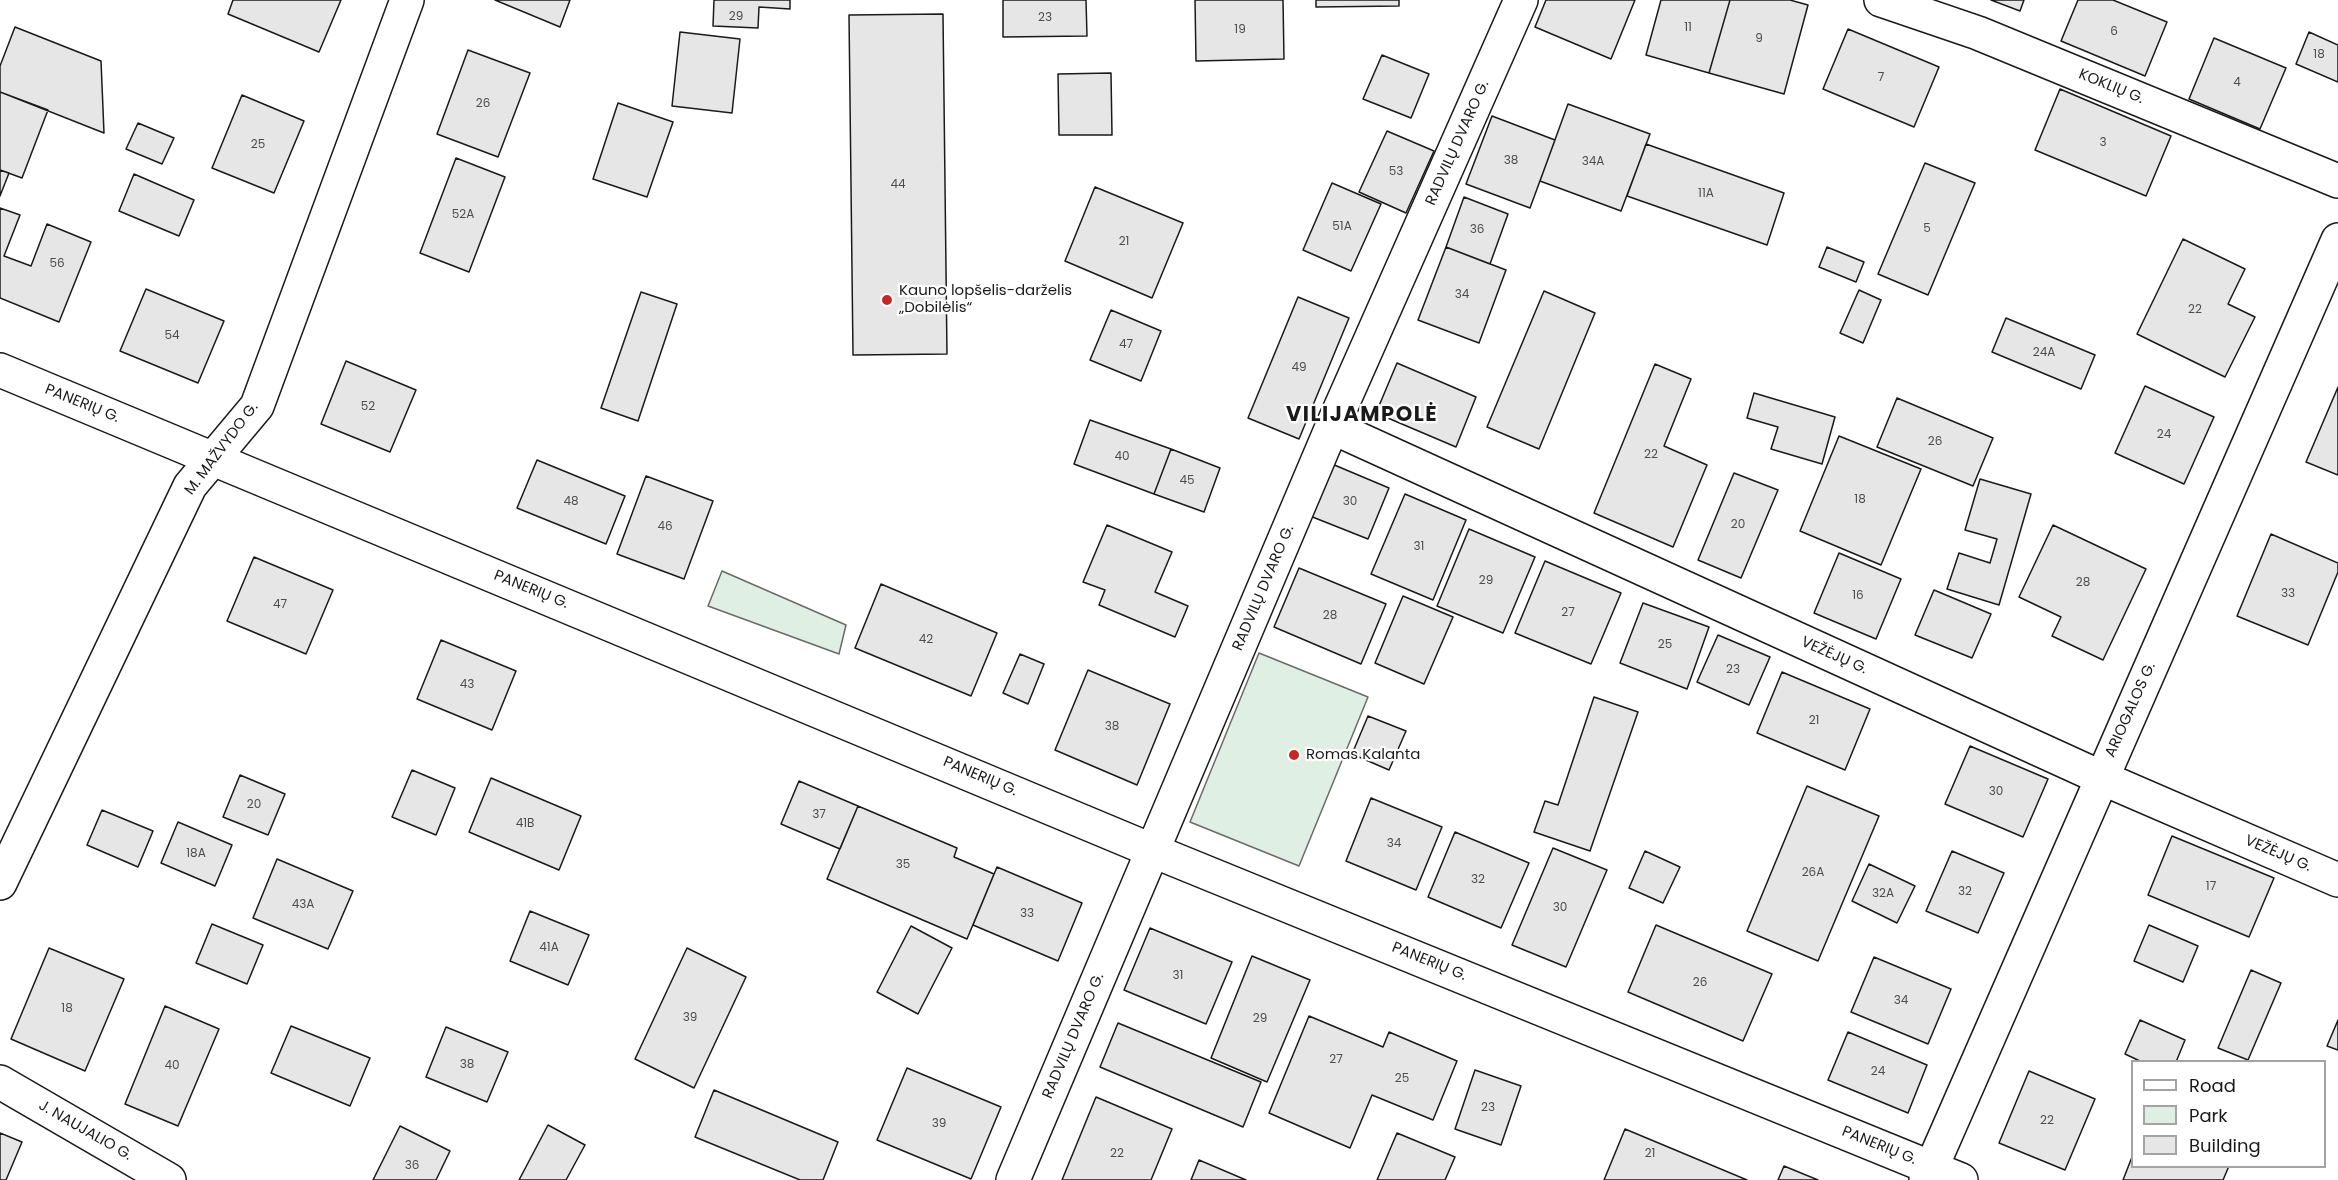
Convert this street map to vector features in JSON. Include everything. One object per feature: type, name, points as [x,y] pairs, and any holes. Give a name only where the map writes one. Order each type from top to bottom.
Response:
[{"type":"street","name":"M. MAŽVYDO G.","points":[[0,883],[190,486],[257,406],[407,0]]},
{"type":"street","name":"RADVILŲ DVARO G.","points":[[1013,1180],[1332,427],[1521,0]]},
{"type":"street","name":"KOKLIŲ G.","points":[[1881,0],[1978,33],[2338,181]]},
{"type":"street","name":"ARIOGALOS G.","points":[[1928,1174],[2338,240]]},
{"type":"street","name":"PANERIŲ G.","points":[[0,370],[1928,1174],[1961,1180]]},
{"type":"street","name":"VEŽĖJŲ G.","points":[[1332,427],[2102,778],[2338,880]]},
{"type":"street","name":"J. NAUJALIO G.","points":[[0,1082],[169,1180]]},
{"type":"green space","points":[[722,571],[846,625],[839,654],[708,606]]},
{"type":"green space","points":[[1259,653],[1368,697],[1299,866],[1190,822]]},
{"type":"building","points":[[233,0],[341,0],[319,52],[228,14]]},
{"type":"building","points":[[495,0],[570,0],[560,27]]},
{"type":"building","points":[[714,0],[790,0],[790,9],[759,7],[758,28],[713,26]]},
{"type":"building","points":[[1003,0],[1086,0],[1087,36],[1003,37]]},
{"type":"building","points":[[1195,0],[1283,0],[1284,59],[1196,61]]},
{"type":"building","points":[[1316,0],[1399,0],[1399,6],[1316,7]]},
{"type":"building","points":[[1546,0],[1635,0],[1611,59],[1535,27]]},
{"type":"building","points":[[1661,0],[1730,0],[1709,73],[1646,55]]},
{"type":"building","points":[[1730,0],[1790,0],[1808,5],[1784,94],[1709,73]]},
{"type":"building","points":[[1991,0],[2024,0],[2020,11]]},
{"type":"building","points":[[2078,0],[2113,0],[2167,22],[2145,76],[2061,41]]},
{"type":"building","points":[[943,14],[947,354],[853,355],[849,15]]},
{"type":"building","points":[[15,27],[101,61],[104,133],[0,92],[0,66]]},
{"type":"building","points":[[1848,29],[1939,67],[1914,127],[1823,89]]},
{"type":"building","points":[[680,32],[740,39],[732,113],[672,106]]},
{"type":"building","points":[[2309,32],[2338,45],[2338,82],[2296,64]]},
{"type":"building","points":[[2214,38],[2286,68],[2260,129],[2189,99]]},
{"type":"building","points":[[468,50],[530,73],[498,157],[437,134]]},
{"type":"building","points":[[1382,55],[1429,74],[1411,118],[1363,99]]},
{"type":"building","points":[[1111,73],[1112,135],[1059,135],[1058,74]]},
{"type":"building","points":[[2060,89],[2171,136],[2146,196],[2035,150]]},
{"type":"building","points":[[0,92],[48,110],[22,178],[0,170]]},
{"type":"building","points":[[242,95],[304,121],[274,193],[212,168]]},
{"type":"building","points":[[618,103],[673,122],[647,197],[593,179]]},
{"type":"building","points":[[1568,104],[1650,134],[1621,211],[1540,181]]},
{"type":"building","points":[[1492,116],[1555,140],[1530,208],[1466,184]]},
{"type":"building","points":[[138,123],[174,138],[162,164],[126,149]]},
{"type":"building","points":[[1387,131],[1434,151],[1406,213],[1359,192]]},
{"type":"building","points":[[1646,144],[1784,193],[1767,245],[1627,196]]},
{"type":"building","points":[[456,158],[505,177],[469,272],[420,253]]},
{"type":"building","points":[[1925,163],[1975,183],[1928,295],[1878,274]]},
{"type":"building","points":[[0,170],[9,173],[0,196]]},
{"type":"building","points":[[134,174],[194,200],[179,236],[119,211]]},
{"type":"building","points":[[1332,183],[1381,204],[1351,271],[1303,250]]},
{"type":"building","points":[[1095,187],[1183,223],[1152,298],[1065,261]]},
{"type":"building","points":[[1464,197],[1508,214],[1490,264],[1446,247]]},
{"type":"building","points":[[0,208],[20,215],[4,256],[31,266],[47,224],[91,242],[59,322],[0,298]]},
{"type":"building","points":[[2183,239],[2245,269],[2228,304],[2255,317],[2225,377],[2137,334]]},
{"type":"building","points":[[1446,247],[1506,270],[1479,343],[1418,320]]},
{"type":"building","points":[[1827,247],[1864,262],[1856,282],[1819,267]]},
{"type":"building","points":[[146,289],[224,321],[198,383],[120,351]]},
{"type":"building","points":[[1859,290],[1881,300],[1863,343],[1840,333]]},
{"type":"building","points":[[1544,291],[1595,313],[1539,449],[1487,427]]},
{"type":"building","points":[[641,292],[677,304],[638,421],[601,408]]},
{"type":"building","points":[[1298,297],[1349,318],[1299,439],[1248,418]]},
{"type":"building","points":[[1111,310],[1161,331],[1141,381],[1090,360]]},
{"type":"building","points":[[2006,318],[2095,355],[2081,389],[1992,352]]},
{"type":"building","points":[[346,361],[416,390],[390,452],[321,424]]},
{"type":"building","points":[[1397,363],[1476,397],[1456,447],[1376,413]]},
{"type":"building","points":[[1655,364],[1691,379],[1664,446],[1707,465],[1673,547],[1594,513]]},
{"type":"building","points":[[2145,386],[2214,417],[2184,484],[2115,453]]},
{"type":"building","points":[[2338,387],[2338,475],[2306,462]]},
{"type":"building","points":[[1754,393],[1835,417],[1822,464],[1771,449],[1778,427],[1747,418]]},
{"type":"building","points":[[1897,398],[1993,438],[1973,486],[1877,447]]},
{"type":"building","points":[[1090,420],[1171,449],[1154,494],[1074,464]]},
{"type":"building","points":[[1839,436],[1921,469],[1881,565],[1800,531]]},
{"type":"building","points":[[1171,449],[1220,468],[1204,512],[1154,494]]},
{"type":"building","points":[[537,460],[625,496],[606,544],[517,508]]},
{"type":"building","points":[[1332,464],[1389,488],[1368,539],[1310,516]]},
{"type":"building","points":[[1734,473],[1778,490],[1741,578],[1698,560]]},
{"type":"building","points":[[646,476],[713,501],[684,579],[617,554]]},
{"type":"building","points":[[1980,479],[2031,494],[1999,605],[1947,589],[1959,553],[1990,563],[1997,539],[1965,530]]},
{"type":"building","points":[[1405,494],[1466,520],[1433,600],[1371,574]]},
{"type":"building","points":[[1107,525],[1172,552],[1155,592],[1188,606],[1175,637],[1099,605],[1105,590],[1083,582]]},
{"type":"building","points":[[2053,525],[2146,569],[2103,660],[2052,636],[2061,617],[2019,597]]},
{"type":"building","points":[[1469,529],[1535,557],[1503,633],[1437,606]]},
{"type":"building","points":[[2271,534],[2338,563],[2338,572],[2308,645],[2237,616]]},
{"type":"building","points":[[1839,553],[1901,579],[1876,639],[1814,613]]},
{"type":"building","points":[[254,557],[333,590],[306,654],[227,621]]},
{"type":"building","points":[[1545,561],[1621,593],[1591,664],[1515,633]]},
{"type":"building","points":[[1299,568],[1386,604],[1361,664],[1274,627]]},
{"type":"building","points":[[881,584],[997,633],[971,696],[855,648]]},
{"type":"building","points":[[1934,590],[1991,614],[1972,658],[1915,635]]},
{"type":"building","points":[[1403,596],[1453,617],[1424,684],[1375,663]]},
{"type":"building","points":[[1643,603],[1709,627],[1687,689],[1620,663]]},
{"type":"building","points":[[1718,635],[1770,657],[1749,705],[1697,682]]},
{"type":"building","points":[[441,640],[516,671],[492,730],[417,699]]},
{"type":"building","points":[[1020,654],[1044,664],[1028,704],[1003,693]]},
{"type":"building","points":[[1088,670],[1170,704],[1137,785],[1055,750]]},
{"type":"building","points":[[1782,672],[1870,709],[1845,770],[1757,733]]},
{"type":"building","points":[[1594,697],[1638,712],[1590,851],[1534,832],[1545,801],[1558,805]]},
{"type":"building","points":[[1368,716],[1406,731],[1389,770],[1352,754]]},
{"type":"building","points":[[1970,746],[2048,779],[2023,837],[1945,804]]},
{"type":"building","points":[[412,770],[455,788],[436,835],[392,817]]},
{"type":"building","points":[[240,775],[285,794],[268,835],[223,817]]},
{"type":"building","points":[[491,778],[581,816],[559,870],[469,832]]},
{"type":"building","points":[[799,781],[858,806],[840,849],[781,824]]},
{"type":"building","points":[[1807,786],[1879,816],[1818,961],[1747,931]]},
{"type":"building","points":[[1371,798],[1442,827],[1416,890],[1346,861]]},
{"type":"building","points":[[858,806],[957,848],[954,857],[994,874],[967,939],[827,879]]},
{"type":"building","points":[[102,810],[153,831],[138,867],[87,845]]},
{"type":"building","points":[[178,822],[232,845],[215,886],[161,863]]},
{"type":"building","points":[[1455,832],[1529,863],[1501,928],[1428,897]]},
{"type":"building","points":[[2172,836],[2274,878],[2249,937],[2148,895]]},
{"type":"building","points":[[1553,848],[1607,870],[1566,967],[1512,945]]},
{"type":"building","points":[[1645,851],[1680,867],[1663,903],[1629,888]]},
{"type":"building","points":[[1952,851],[2004,873],[1978,933],[1926,911]]},
{"type":"building","points":[[277,859],[353,891],[328,949],[253,918]]},
{"type":"building","points":[[1869,864],[1915,886],[1897,923],[1852,901]]},
{"type":"building","points":[[997,867],[1082,903],[1058,961],[973,925]]},
{"type":"building","points":[[530,911],[589,935],[568,985],[510,961]]},
{"type":"building","points":[[212,924],[263,945],[247,984],[196,963]]},
{"type":"building","points":[[1656,925],[1772,974],[1743,1041],[1628,992]]},
{"type":"building","points":[[2149,925],[2198,946],[2183,982],[2134,961]]},
{"type":"building","points":[[911,926],[952,948],[918,1014],[877,992]]},
{"type":"building","points":[[1150,928],[1232,962],[1206,1024],[1124,990]]},
{"type":"building","points":[[49,948],[124,979],[85,1071],[11,1039]]},
{"type":"building","points":[[687,948],[746,977],[694,1088],[635,1059]]},
{"type":"building","points":[[1252,956],[1310,980],[1267,1082],[1211,1058]]},
{"type":"building","points":[[1874,957],[1951,989],[1928,1044],[1851,1012]]},
{"type":"building","points":[[2251,970],[2281,983],[2248,1060],[2218,1048]]},
{"type":"building","points":[[165,1006],[219,1029],[178,1126],[125,1104]]},
{"type":"building","points":[[1309,1016],[1383,1047],[1389,1032],[1457,1061],[1433,1120],[1372,1095],[1350,1148],[1269,1113]]},
{"type":"building","points":[[2140,1020],[2185,1040],[2177,1060],[2138,1060],[2125,1054]]},
{"type":"building","points":[[2338,1020],[2338,1050],[2327,1046]]},
{"type":"building","points":[[1118,1023],[1261,1082],[1243,1127],[1100,1067]]},
{"type":"building","points":[[291,1026],[370,1058],[350,1106],[271,1073]]},
{"type":"building","points":[[446,1027],[508,1052],[487,1102],[426,1077]]},
{"type":"building","points":[[1848,1032],[1927,1065],[1908,1113],[1828,1080]]},
{"type":"building","points":[[907,1068],[1001,1107],[971,1179],[877,1140]]},
{"type":"building","points":[[1475,1070],[1521,1086],[1501,1145],[1455,1129]]},
{"type":"building","points":[[2029,1071],[2095,1099],[2065,1170],[1999,1143]]},
{"type":"building","points":[[714,1090],[838,1142],[823,1180],[800,1180],[695,1137]]},
{"type":"building","points":[[1096,1097],[1172,1129],[1151,1180],[1062,1180]]},
{"type":"building","points":[[548,1125],[585,1145],[566,1180],[519,1180]]},
{"type":"building","points":[[400,1126],[450,1151],[436,1180],[373,1180]]},
{"type":"building","points":[[1625,1129],[1747,1180],[1604,1180]]},
{"type":"building","points":[[0,1133],[22,1142],[6,1180],[0,1180]]},
{"type":"building","points":[[1397,1133],[1455,1157],[1445,1180],[1377,1180]]},
{"type":"building","points":[[1199,1160],[1246,1180],[1191,1180]]},
{"type":"building","points":[[2131,1160],[2131,1168],[2228,1168],[2223,1180],[2123,1180]]},
{"type":"building","points":[[1784,1166],[1818,1180],[1778,1180]]},
{"type":"place","name":"Kauno lopšelis-darželis „Dobilėlis“","points":[[887,300]]},
{"type":"place","name":"Romas Kalanta","points":[[1294,755]]},
{"type":"district","name":"VILIJAMPOLĖ","points":[[1362,416]]}]
